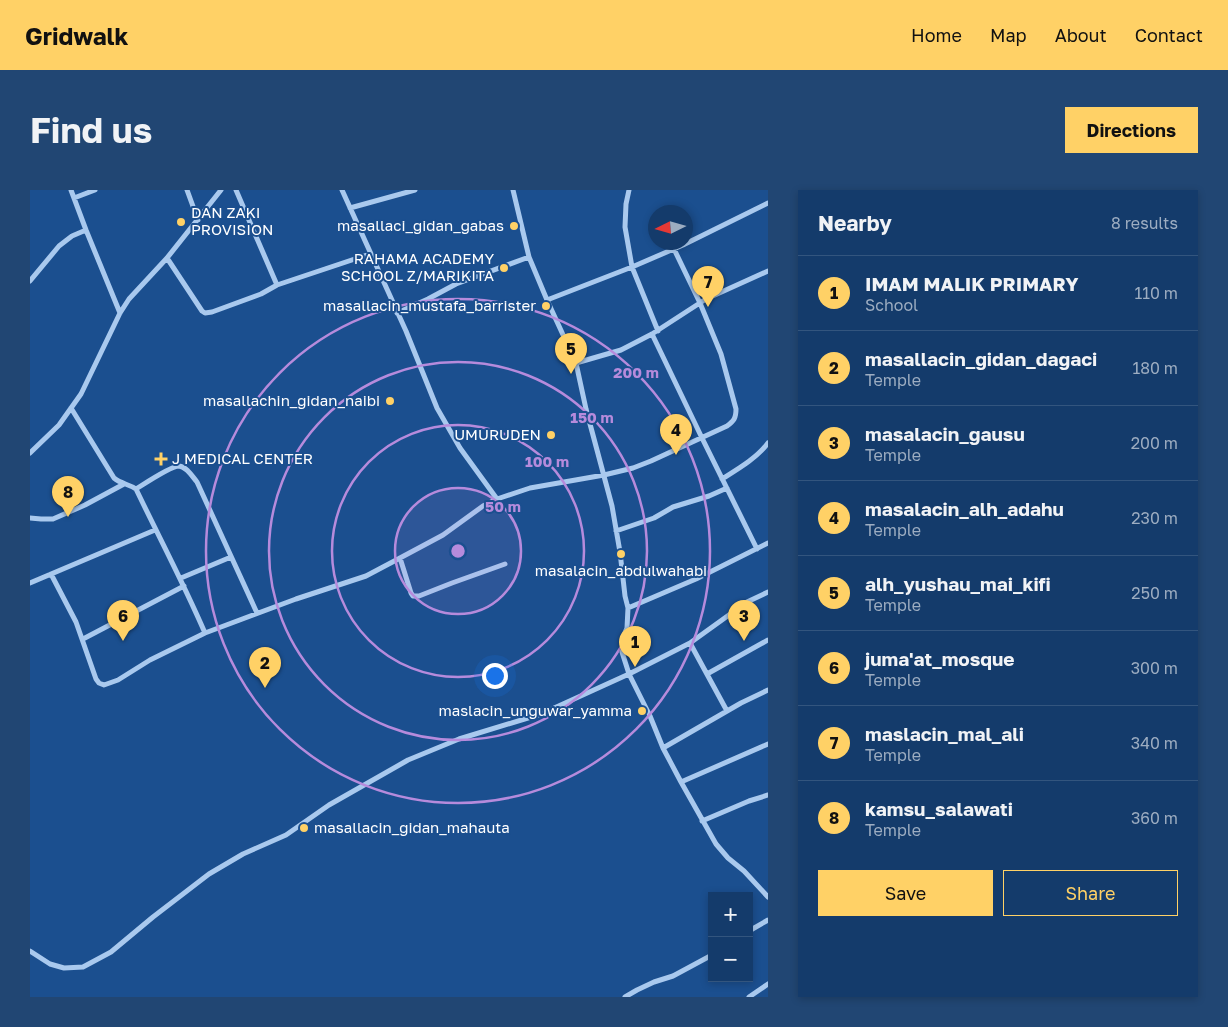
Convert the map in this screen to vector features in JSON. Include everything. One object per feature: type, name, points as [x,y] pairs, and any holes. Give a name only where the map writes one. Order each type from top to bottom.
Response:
[{"type":"street","points":[[71,190],[120,313]]},
{"type":"street","points":[[74,198],[94,190]]},
{"type":"street","points":[[187,190],[198,220]]},
{"type":"street","points":[[30,453],[59,425],[81,394],[120,313],[129,299],[167,258],[221,190]]},
{"type":"street","points":[[236,190],[277,285]]},
{"type":"street","points":[[342,190],[437,408],[460,448],[497,499]]},
{"type":"street","points":[[350,208],[415,190]]},
{"type":"street","points":[[513,190],[529,257],[576,363],[586,409],[612,506],[628,608],[627,628],[624,635],[622,652],[629,674],[650,716],[663,748],[716,844],[768,897]]},
{"type":"street","points":[[629,190],[625,227],[632,267],[658,330]]},
{"type":"street","points":[[693,240],[768,203]]},
{"type":"street","points":[[30,281],[59,246],[72,236],[86,230]]},
{"type":"street","points":[[547,300],[672,250]]},
{"type":"street","points":[[51,574],[76,622],[96,679],[104,685],[118,680],[150,660],[205,633],[296,599],[366,576],[442,535],[483,506],[497,499],[530,488],[604,476],[633,468],[727,426],[736,418],[736,409],[721,354],[700,303],[674,250]]},
{"type":"street","points":[[167,258],[205,313],[261,294],[277,285],[370,254]]},
{"type":"street","points":[[397,313],[456,284],[529,257]]},
{"type":"street","points":[[576,363],[621,350],[652,334],[706,299],[768,271]]},
{"type":"street","points":[[652,334],[757,549]]},
{"type":"street","points":[[71,408],[114,478],[118,482],[130,485],[136,489],[205,633]]},
{"type":"street","points":[[722,479],[764,449],[768,443]]},
{"type":"street","points":[[136,489],[172,468],[179,466],[187,470],[196,482],[258,613]]},
{"type":"street","points":[[30,518],[54,518],[85,505],[125,484]]},
{"type":"street","points":[[616,531],[654,518],[673,507],[709,496],[727,488]]},
{"type":"street","points":[[30,582],[156,530]]},
{"type":"street","points":[[628,608],[696,579],[768,543]]},
{"type":"street","points":[[180,578],[231,557]]},
{"type":"street","points":[[400,558],[413,596],[419,596],[505,564]]},
{"type":"street","points":[[83,640],[184,586]]},
{"type":"street","points":[[30,951],[50,964],[64,968],[83,967],[112,952],[153,917],[209,874],[243,854],[286,835],[329,805],[408,760],[459,739],[541,714],[629,674],[690,643],[747,602],[768,592]]},
{"type":"street","points":[[707,674],[768,640]]},
{"type":"street","points":[[690,643],[726,712]]},
{"type":"street","points":[[663,748],[768,690]]},
{"type":"street","points":[[681,782],[768,744]]},
{"type":"street","points":[[702,821],[768,795]]},
{"type":"street","points":[[753,929],[768,920]]},
{"type":"street","points":[[625,997],[654,982],[673,976],[708,957]]},
{"type":"street","points":[[749,997],[768,984]]},
{"type":"place","name":"DAN ZAKI PROVISION","points":[[181,222]]},
{"type":"place","name":"masallaci_gidan_gabas","points":[[514,226]]},
{"type":"place","name":"RAHAMA ACADEMY SCHOOL Z/MARIKITA","points":[[504,268]]},
{"type":"place","name":"masallacin_mustafa_barrister","points":[[546,306]]},
{"type":"place","name":"maslacin_mal_ali","points":[[708,307]]},
{"type":"place","name":"alh_yushau_mai_kifi","points":[[571,374]]},
{"type":"place","name":"masallachin_gidan_naibi","points":[[390,401]]},
{"type":"place","name":"UMURUDEN","points":[[551,435]]},
{"type":"place","name":"masalacin_alh_adahu","points":[[676,455]]},
{"type":"place","name":"J MEDICAL CENTER","points":[[161,459]]},
{"type":"place","name":"kamsu_salawati","points":[[68,517]]},
{"type":"place","name":"masalacin_abdulwahabi","points":[[621,554]]},
{"type":"place","name":"juma'at_mosque","points":[[123,641]]},
{"type":"place","name":"masalacin_gausu","points":[[744,641]]},
{"type":"place","name":"IMAM MALIK PRIMARY","points":[[635,667]]},
{"type":"place","name":"masallacin_gidan_dagaci","points":[[265,688]]},
{"type":"place","name":"maslacin_unguwar_yamma","points":[[642,711]]},
{"type":"place","name":"masallacin_gidan_mahauta","points":[[304,828]]}]
